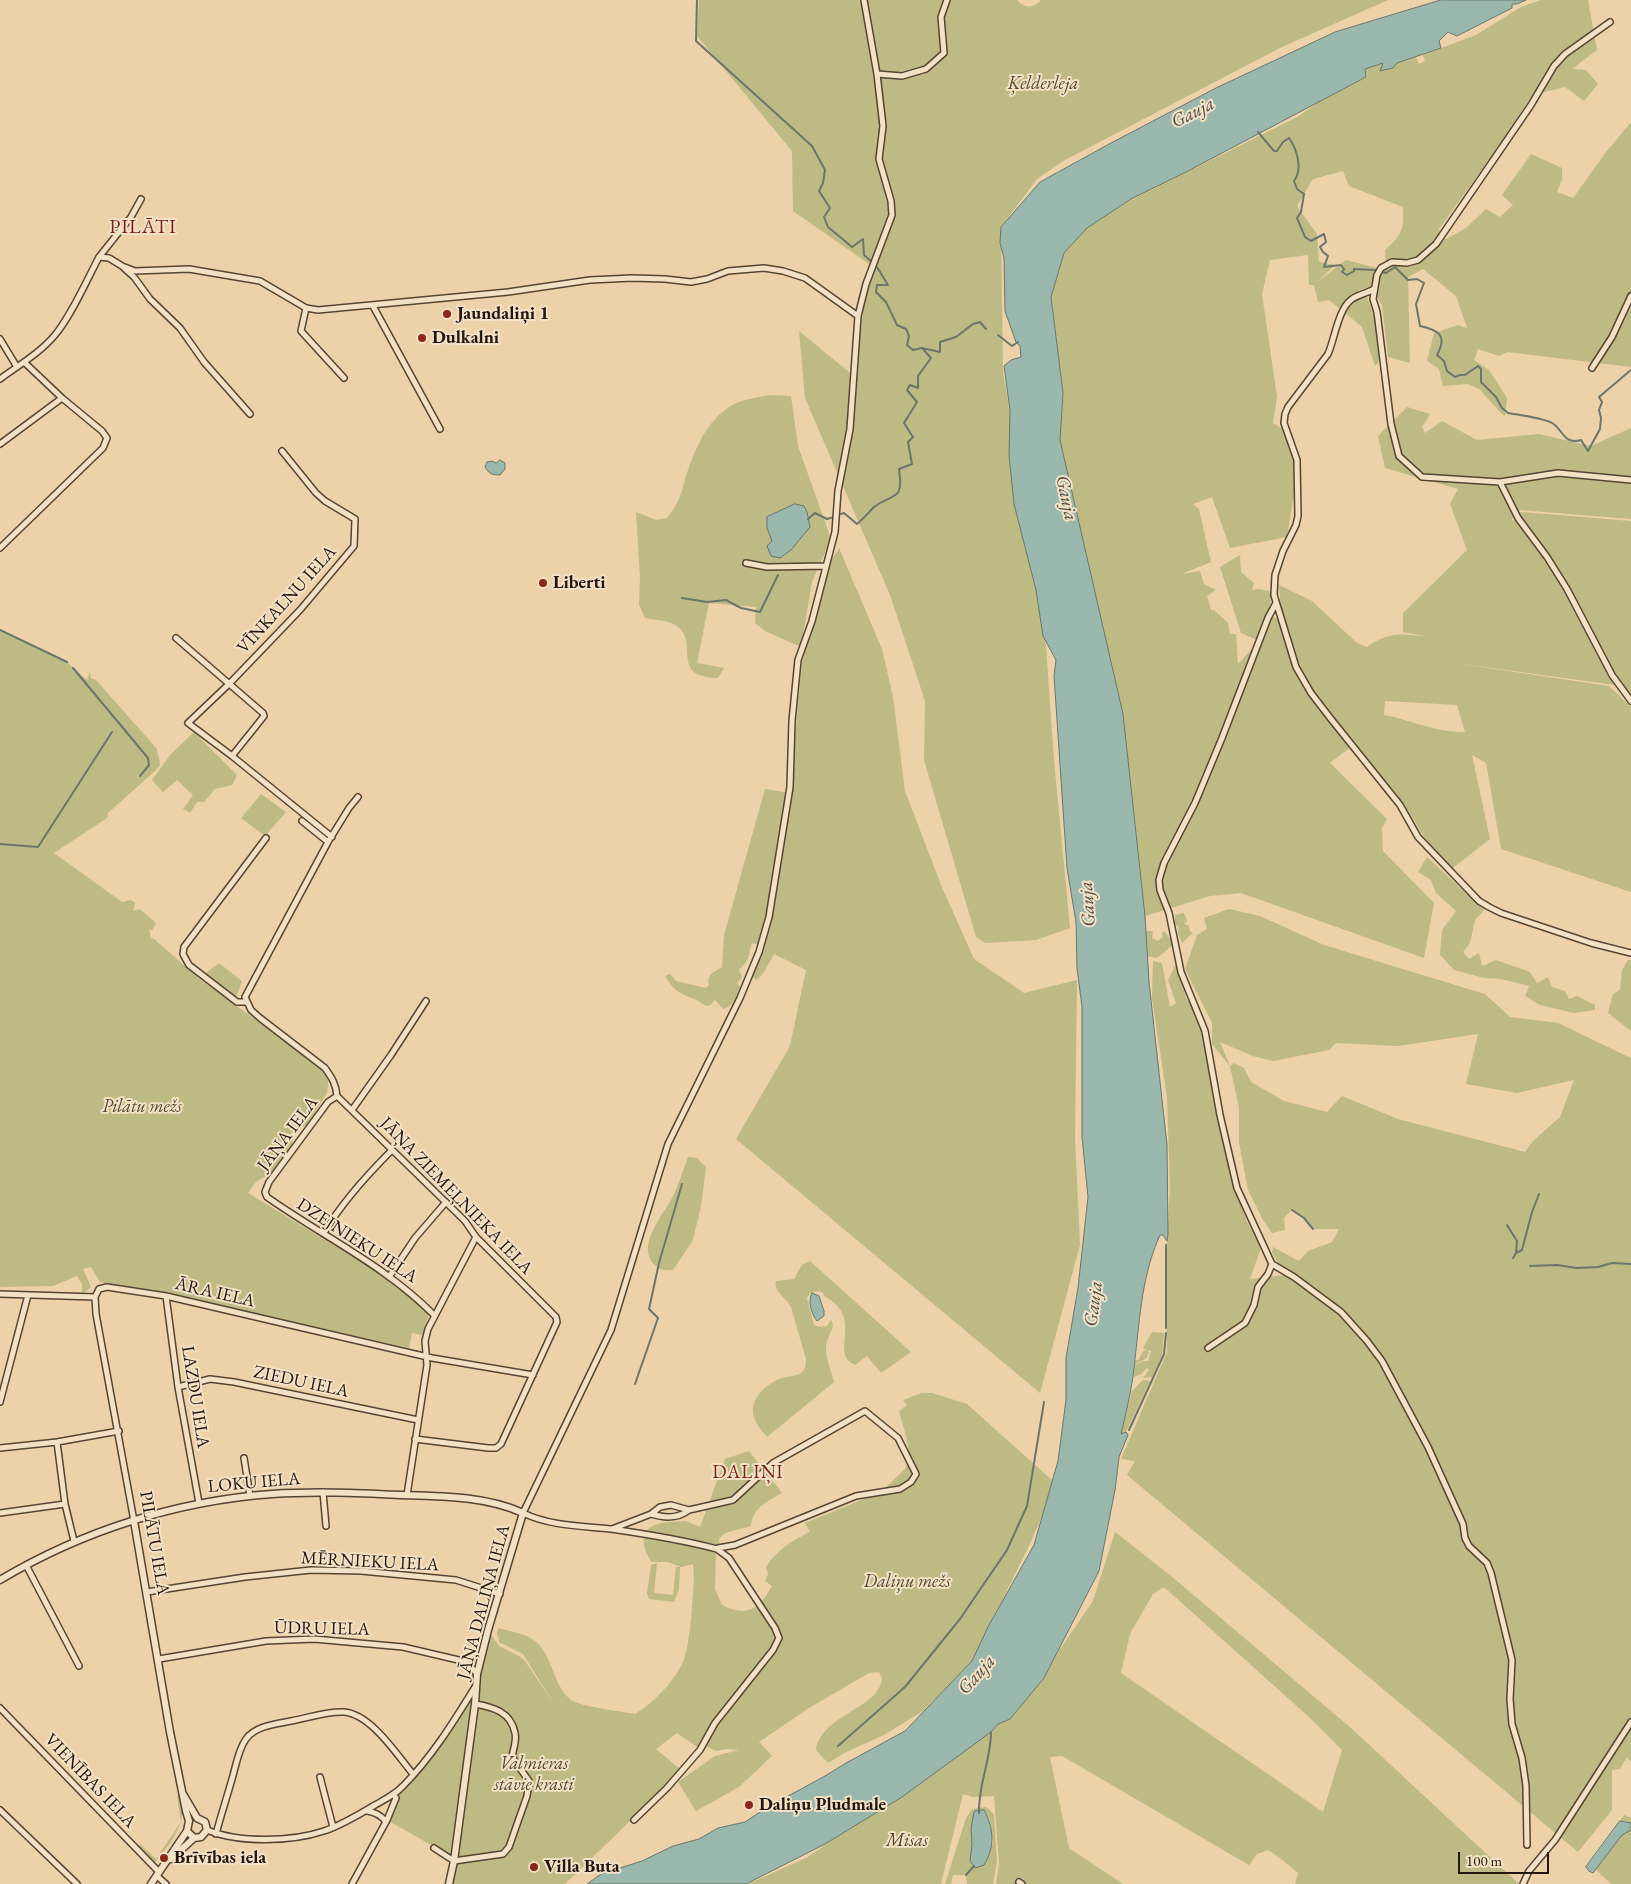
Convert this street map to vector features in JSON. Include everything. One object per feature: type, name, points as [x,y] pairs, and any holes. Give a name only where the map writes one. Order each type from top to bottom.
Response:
[{"type":"street","name":"JĀŅA DALIŅA IELA","points":[[450,1884],[475,1704],[475,1687],[488,1630],[523,1513],[611,1330],[668,1144],[740,998],[759,952],[769,917],[790,787],[792,721],[798,660],[812,621],[835,532],[838,491],[850,429],[858,316],[866,284],[892,215],[891,201],[879,159],[883,126],[877,74],[864,0]]},
{"type":"street","points":[[877,74],[902,76],[926,69],[944,53],[941,17],[947,0]]},
{"type":"street","points":[[1610,22],[1565,54],[1554,66],[1531,105],[1436,244],[1418,260],[1406,263],[1392,262],[1381,268],[1377,275],[1373,300],[1377,312],[1391,424],[1399,456],[1422,478],[1500,482],[1558,474],[1631,480]]},
{"type":"street","points":[[0,379],[40,350],[63,325],[99,257],[131,217],[141,199]]},
{"type":"street","points":[[99,257],[109,258],[135,271],[189,269],[260,281],[306,308],[318,310],[508,292],[590,280],[632,278],[692,282],[707,279],[728,271],[764,268],[805,278],[858,316]]},
{"type":"street","points":[[122,266],[134,277],[150,299],[180,328],[204,362],[250,414]]},
{"type":"street","points":[[1374,289],[1353,298],[1343,309],[1328,354],[1288,407],[1285,414],[1285,429],[1297,460],[1298,516],[1275,575],[1274,595],[1296,667],[1312,693],[1400,805],[1418,837],[1480,901],[1501,913],[1591,943],[1631,953]]},
{"type":"street","points":[[1592,368],[1612,337],[1631,296]]},
{"type":"street","points":[[373,306],[440,429]]},
{"type":"street","points":[[306,308],[301,331],[344,378]]},
{"type":"street","points":[[0,339],[17,367]]},
{"type":"street","points":[[0,548],[103,448],[107,438],[102,431],[62,398],[24,362]]},
{"type":"street","points":[[0,444],[62,398]]},
{"type":"street","name":"VĪNKALNU IELA","points":[[232,756],[188,723],[230,683],[300,610],[354,546],[356,519],[325,501],[316,493],[282,451]]},
{"type":"street","points":[[1500,482],[1518,518],[1548,557],[1612,675],[1631,701]]},
{"type":"street","points":[[746,563],[767,567],[825,566]]},
{"type":"street","points":[[1276,603],[1268,618],[1226,730],[1195,803],[1164,863],[1159,880],[1160,890],[1172,924],[1181,972],[1205,1031],[1220,1115],[1237,1188],[1272,1264],[1294,1277],[1341,1312],[1382,1361],[1428,1447],[1463,1524],[1465,1538],[1470,1546],[1487,1563],[1491,1573],[1512,1660],[1510,1698],[1512,1724],[1522,1758],[1526,1786],[1528,1846]]},
{"type":"street","points":[[176,638],[264,714],[232,756],[330,840]]},
{"type":"street","points":[[337,1096],[333,1080],[325,1068],[308,1053],[260,1018],[251,1010],[245,997],[330,840],[358,797]]},
{"type":"street","points":[[302,821],[330,840]]},
{"type":"street","points":[[246,1002],[242,1004],[237,1002],[190,965],[182,954],[184,947],[266,838]]},
{"type":"street","points":[[352,1110],[426,1001]]},
{"type":"street","name":"JĀŅA ZIEMEĻNIEKA IELA","points":[[337,1096],[465,1221],[476,1236],[556,1317],[557,1322],[533,1374]]},
{"type":"street","name":"JĀŅA IELA","points":[[265,1192],[268,1182],[296,1143],[328,1102],[337,1096]]},
{"type":"street","points":[[324,1233],[331,1220],[356,1188],[392,1150]]},
{"type":"street","name":"DZEJNIEKU IELA","points":[[265,1192],[266,1198],[324,1233],[390,1277],[414,1295],[434,1315]]},
{"type":"street","points":[[390,1277],[416,1238],[446,1202]]},
{"type":"street","points":[[407,1495],[427,1365],[425,1341],[428,1329],[476,1236]]},
{"type":"street","points":[[1208,1348],[1245,1324],[1254,1305],[1258,1287],[1268,1274],[1272,1264]]},
{"type":"street","points":[[1268,1274],[1282,1270]]},
{"type":"street","name":"ĀRA IELA","points":[[0,1294],[95,1297],[99,1289],[107,1288],[166,1296],[426,1356],[533,1374]]},
{"type":"street","points":[[0,1402],[28,1295]]},
{"type":"street","name":"LAZDU IELA","points":[[166,1296],[178,1387],[199,1503]]},
{"type":"street","name":"PILĀTU IELA","points":[[95,1297],[96,1314],[119,1431],[170,1732],[189,1821]]},
{"type":"street","points":[[415,1439],[496,1448],[502,1444],[533,1374]]},
{"type":"street","name":"ZIEDU IELA","points":[[178,1387],[210,1379],[234,1382],[418,1420]]},
{"type":"street","points":[[523,1513],[535,1519],[718,1548],[734,1545],[856,1496],[900,1488],[911,1482],[916,1474],[898,1438],[865,1411],[773,1463],[733,1500],[689,1510],[683,1515],[669,1517],[651,1514]]},
{"type":"street","points":[[0,1448],[57,1442],[119,1431]]},
{"type":"street","points":[[57,1442],[65,1504],[74,1542]]},
{"type":"street","points":[[244,1458],[250,1496]]},
{"type":"street","points":[[323,1492],[326,1526]]},
{"type":"street","name":"LOKU IELA","points":[[0,1580],[74,1542],[134,1520],[199,1503],[250,1496],[323,1492],[407,1495],[472,1500],[513,1508],[523,1513]]},
{"type":"street","points":[[0,1513],[65,1504]]},
{"type":"street","points":[[612,1530],[651,1514],[660,1507],[671,1505],[689,1510]]},
{"type":"street","points":[[634,1820],[667,1788],[700,1750],[715,1723],[773,1650],[779,1638],[775,1628],[729,1558],[718,1548]]},
{"type":"street","points":[[26,1565],[79,1666]]},
{"type":"street","name":"MĒRNIEKU IELA","points":[[147,1592],[245,1577],[311,1570],[456,1580],[500,1594]]},
{"type":"street","name":"ŪDRU IELA","points":[[159,1659],[266,1641],[314,1640],[403,1647],[467,1662],[478,1674]]},
{"type":"street","points":[[207,1830],[216,1834],[252,1838],[304,1836],[326,1831],[366,1810],[403,1787],[447,1732],[475,1687]]},
{"type":"street","points":[[434,1848],[454,1861],[503,1854],[509,1847],[527,1796],[529,1781],[512,1757],[516,1734],[508,1717],[495,1708],[475,1704]]},
{"type":"street","name":"VIENĪBAS IELA","points":[[0,1708],[166,1884]]},
{"type":"street","points":[[216,1834],[239,1754],[245,1740],[252,1733],[275,1724],[323,1714],[344,1712],[357,1715],[368,1723],[413,1774]]},
{"type":"street","points":[[1523,1884],[1528,1871],[1555,1840],[1631,1722]]},
{"type":"street","points":[[320,1777],[333,1827]]},
{"type":"street","points":[[183,1794],[197,1818],[205,1822],[207,1830]]},
{"type":"street","points":[[352,1884],[386,1822],[396,1798],[393,1794]]},
{"type":"street","points":[[0,1810],[70,1882],[77,1884]]},
{"type":"street","points":[[366,1810],[375,1812],[383,1817],[386,1822]]},
{"type":"street","points":[[151,1884],[187,1831],[189,1821],[197,1818]]},
{"type":"street","points":[[165,1865],[194,1838],[201,1837],[207,1830]]},
{"type":"street","points":[[187,1831],[194,1838]]},
{"type":"green space","name":"Ķelderleja","points":[[699,0],[1017,0],[1022,5],[1032,6],[1041,0],[1388,0],[1282,47],[1065,160],[1037,179],[1001,227],[1003,372],[1043,603],[1054,760],[1070,928],[1036,940],[985,943],[976,937],[924,760],[925,701],[890,595],[805,398],[799,331],[855,377],[869,264],[793,211],[792,151],[697,36]]},
{"type":"green space","points":[[1541,0],[1588,0],[1597,50],[1572,69],[1586,70],[1598,84],[1584,101],[1565,87],[1532,95],[1505,137],[1439,229],[1446,239],[1466,228],[1486,209],[1500,217],[1513,205],[1502,195],[1531,154],[1562,168],[1562,180],[1557,192],[1573,198],[1631,122],[1631,367],[1507,352],[1499,356],[1478,349],[1474,360],[1489,370],[1507,398],[1505,417],[1479,389],[1468,384],[1443,386],[1439,369],[1427,361],[1434,333],[1458,325],[1467,328],[1456,296],[1423,269],[1408,277],[1410,363],[1388,357],[1382,305],[1371,286],[1358,291],[1362,299],[1366,295],[1379,332],[1381,353],[1379,361],[1375,366],[1362,327],[1329,300],[1318,302],[1314,285],[1309,285],[1308,255],[1270,260],[1262,294],[1277,397],[1273,423],[1283,429],[1294,459],[1294,493],[1287,537],[1230,548],[1212,497],[1193,504],[1199,509],[1211,562],[1182,574],[1200,571],[1204,584],[1216,590],[1207,596],[1211,610],[1214,610],[1228,623],[1230,634],[1236,634],[1238,664],[1259,641],[1241,633],[1220,567],[1240,555],[1241,572],[1254,583],[1252,590],[1269,591],[1272,597],[1267,616],[1282,620],[1279,585],[1312,601],[1357,643],[1367,647],[1389,636],[1429,637],[1403,632],[1403,613],[1467,550],[1450,504],[1458,489],[1385,468],[1378,436],[1407,407],[1430,414],[1422,427],[1425,433],[1442,421],[1477,440],[1539,434],[1591,446],[1631,428],[1631,519],[1520,510],[1512,519],[1513,521],[1521,512],[1631,521],[1631,699],[1622,686],[1448,662],[1609,686],[1631,707],[1631,892],[1501,849],[1486,763],[1472,755],[1490,839],[1449,871],[1425,838],[1404,804],[1352,746],[1330,763],[1387,819],[1382,828],[1383,851],[1434,903],[1424,958],[1241,893],[1210,896],[1145,916],[1123,714],[1060,440],[1063,393],[1051,297],[1064,253],[1087,228],[1129,201],[1299,116],[1317,103],[1367,77],[1365,69],[1384,62],[1381,71],[1393,68],[1397,63],[1416,57],[1419,64],[1425,61],[1423,55],[1476,35],[1521,7]],"holes":[[[1343,171],[1349,186],[1403,207],[1401,232],[1385,250],[1386,264],[1377,268],[1346,260],[1316,283],[1335,265],[1319,262],[1317,234],[1297,206],[1313,179]],[[1385,701],[1457,705],[1465,732],[1434,728],[1384,715]]]},
{"type":"green space","points":[[769,395],[791,396],[798,446],[831,539],[812,582],[801,647],[765,631],[755,623],[756,607],[709,603],[697,663],[724,668],[718,678],[703,676],[694,671],[689,665],[686,639],[683,632],[668,622],[645,618],[639,605],[640,577],[636,512],[656,520],[667,518],[679,498],[697,447],[713,421],[733,404]]},
{"type":"green space","points":[[839,548],[882,649],[893,697],[905,791],[941,885],[974,959],[1024,993],[1077,980],[1075,1139],[1080,1245],[1040,1393],[736,1139],[790,1046],[806,970],[774,954],[757,980],[750,975],[764,946],[752,943],[747,961],[739,970],[742,977],[737,983],[740,987],[736,997],[730,1006],[723,1009],[715,1000],[707,1006],[681,993],[672,986],[665,976],[670,974],[676,981],[706,988],[709,985],[710,976],[722,967],[724,935],[765,789],[790,793],[802,662],[826,569]]},
{"type":"green space","name":"Pilātu mežs","points":[[0,630],[67,662],[87,680],[90,672],[91,678],[96,680],[157,749],[160,765],[156,770],[108,813],[107,818],[54,853],[122,902],[131,900],[135,903],[133,911],[140,909],[156,924],[152,930],[149,929],[151,938],[202,981],[313,1061],[329,1076],[327,1093],[311,1122],[291,1133],[293,1145],[277,1169],[256,1182],[248,1193],[384,1276],[398,1289],[415,1298],[428,1311],[428,1318],[422,1335],[412,1333],[409,1348],[167,1294],[100,1282],[91,1267],[83,1269],[91,1287],[82,1294],[82,1284],[77,1276],[53,1286],[0,1287]]},
{"type":"green space","points":[[194,732],[237,775],[232,785],[215,789],[204,802],[197,802],[190,813],[183,809],[193,795],[177,780],[163,792],[152,780],[171,754]]},
{"type":"green space","points":[[261,794],[286,812],[265,836],[241,818]]},
{"type":"green space","points":[[1427,857],[1484,910],[1475,920],[1470,943],[1463,952],[1469,959],[1479,953],[1482,966],[1496,960],[1530,972],[1537,983],[1548,977],[1552,987],[1565,991],[1569,999],[1577,996],[1595,1005],[1595,1010],[1574,1013],[1540,1005],[1525,996],[1529,986],[1501,979],[1484,978],[1454,970],[1440,955],[1442,930],[1456,911],[1436,893],[1431,880],[1418,872]]},
{"type":"green space","points":[[1229,909],[1260,916],[1324,945],[1485,994],[1510,1017],[1558,1023],[1631,1058],[1631,1762],[1627,1757],[1620,1769],[1612,1770],[1612,1810],[1578,1852],[1127,1475],[1135,1461],[1121,1459],[1167,1352],[1166,1258],[1170,1186],[1167,1098],[1152,998],[1153,961],[1162,963],[1170,1007],[1176,1003],[1168,980],[1177,962],[1186,998],[1203,1019],[1217,1090],[1228,1164],[1247,1222],[1261,1248],[1250,1279],[1285,1275],[1272,1252],[1273,1247],[1299,1261],[1308,1251],[1332,1242],[1339,1229],[1313,1229],[1304,1218],[1292,1210],[1284,1218],[1285,1230],[1272,1233],[1263,1220],[1248,1190],[1239,1142],[1239,1108],[1230,1066],[1212,1044],[1212,1023],[1185,969],[1197,935],[1207,929],[1204,918]],"holes":[[[1478,1034],[1466,1084],[1517,1093],[1574,1080],[1560,1117],[1533,1141],[1525,1152],[1398,1119],[1342,1096],[1327,1112],[1284,1101],[1251,1082],[1244,1068],[1234,1063],[1230,1066],[1220,1042],[1253,1056],[1273,1061],[1329,1050],[1336,1043],[1398,1046]]]},
{"type":"green space","points":[[1184,913],[1187,921],[1184,924],[1189,926],[1190,931],[1193,933],[1182,943],[1178,934],[1179,927],[1175,924],[1175,915]]},
{"type":"green space","points":[[1145,931],[1153,931],[1152,938],[1158,941],[1163,937],[1162,933],[1164,931],[1174,944],[1157,958],[1147,956]]},
{"type":"green space","points":[[1628,960],[1631,960],[1631,1031],[1608,1013],[1613,994],[1620,990],[1622,970]]},
{"type":"green space","points":[[219,963],[242,981],[236,998],[206,973]]},
{"type":"green space","points":[[688,1157],[697,1158],[706,1167],[701,1206],[693,1240],[673,1270],[664,1270],[655,1265],[650,1258],[649,1240],[672,1198]]},
{"type":"green space","points":[[810,1261],[911,1352],[881,1373],[867,1356],[855,1365],[848,1359],[845,1352],[843,1314],[823,1293],[819,1291],[811,1292],[807,1298],[814,1325],[819,1327],[827,1326],[831,1320],[833,1325],[826,1349],[834,1382],[767,1437],[754,1417],[754,1403],[757,1397],[761,1391],[773,1382],[801,1373],[806,1363],[791,1307],[776,1288],[776,1281],[794,1279],[802,1265]]},
{"type":"green space","points":[[1152,1332],[1164,1333],[1162,1355],[1152,1377],[1143,1378],[1149,1370],[1147,1368],[1141,1374],[1134,1377],[1135,1365],[1148,1361],[1151,1351],[1149,1350],[1147,1358],[1135,1364],[1135,1361],[1139,1359],[1144,1350],[1148,1351],[1143,1348]]},
{"type":"green space","points":[[1143,1380],[1150,1381],[1126,1432],[1121,1435],[1132,1391]]},
{"type":"green space","name":"Daliņu mežs","points":[[922,1393],[932,1393],[967,1404],[1054,1482],[1044,1512],[1027,1550],[972,1661],[923,1711],[884,1735],[846,1752],[828,1763],[816,1750],[820,1738],[828,1728],[862,1705],[879,1689],[882,1678],[879,1672],[869,1673],[809,1708],[759,1742],[772,1756],[739,1787],[696,1811],[678,1782],[715,1756],[739,1750],[726,1749],[716,1751],[700,1743],[697,1747],[677,1733],[656,1749],[680,1769],[664,1788],[565,1884],[449,1884],[454,1858],[387,1820],[396,1799],[393,1794],[428,1755],[475,1687],[488,1630],[499,1646],[525,1661],[554,1704],[523,1654],[499,1642],[498,1628],[524,1635],[539,1645],[545,1652],[564,1693],[571,1700],[591,1707],[635,1714],[651,1703],[666,1688],[683,1662],[689,1636],[693,1591],[693,1564],[681,1567],[668,1562],[651,1562],[644,1541],[647,1530],[659,1523],[681,1521],[687,1521],[700,1527],[725,1459],[749,1451],[782,1493],[766,1502],[754,1514],[751,1526],[725,1533],[719,1539],[720,1550],[716,1550],[715,1589],[722,1605],[739,1611],[752,1609],[757,1606],[772,1586],[765,1581],[768,1574],[766,1567],[780,1550],[810,1532],[805,1523],[881,1492],[905,1469],[910,1457],[899,1411],[907,1405],[903,1400]]},
{"type":"green space","name":"Misas","points":[[1115,1532],[1171,1576],[1351,1728],[1519,1884],[1295,1884],[1298,1873],[1268,1850],[1257,1854],[1249,1865],[1062,1756],[1050,1757],[1069,1848],[1123,1884],[996,1884],[999,1863],[994,1796],[973,1797],[963,1794],[941,1884],[748,1884],[806,1858],[991,1732],[998,1724],[1010,1719],[1044,1678],[1060,1649],[1093,1601]],"holes":[[[1164,1587],[1309,1717],[1342,1750],[1323,1812],[1121,1673],[1130,1634],[1153,1594]]]},
{"type":"green space","points":[[657,1563],[654,1593],[673,1595],[676,1567],[680,1567],[679,1589],[674,1602],[649,1599],[647,1593],[651,1565]]},
{"type":"green space","points":[[179,1795],[182,1805],[181,1822],[177,1796]]},
{"type":"green space","points":[[986,1807],[994,1814],[997,1862],[993,1884],[967,1884],[966,1875],[953,1875],[951,1884],[945,1884],[966,1818],[972,1809]],"holes":[[[989,1818],[993,1843],[980,1866],[976,1868],[970,1861],[971,1828]]]},
{"type":"green space","points":[[1624,1815],[1631,1818],[1631,1884],[1611,1884],[1592,1866]]},
{"type":"green space","points":[[181,1822],[172,1840],[154,1864],[139,1846],[140,1844],[156,1859]]},
{"type":"water","name":"Gauja","points":[[1441,0],[1526,0],[1512,4],[1512,8],[1457,36],[1448,32],[1439,41],[1441,48],[1397,63],[1393,68],[1380,71],[1383,63],[1365,69],[1366,77],[1131,199],[1087,228],[1064,253],[1051,297],[1063,393],[1060,440],[1123,714],[1167,1145],[1168,1235],[1167,1241],[1163,1235],[1160,1235],[1145,1280],[1133,1378],[1121,1434],[1126,1432],[1128,1435],[1119,1457],[1115,1490],[1099,1571],[1044,1678],[1010,1719],[998,1724],[991,1732],[902,1797],[825,1844],[746,1884],[587,1884],[601,1874],[642,1861],[673,1846],[699,1839],[718,1828],[745,1822],[766,1808],[905,1731],[972,1661],[989,1625],[1034,1545],[1058,1461],[1066,1400],[1066,1358],[1078,1288],[1088,1197],[1082,1137],[1082,1007],[1077,968],[1076,922],[1067,868],[1054,676],[1056,660],[1043,636],[1036,590],[1014,504],[1009,455],[1010,410],[1004,366],[1011,360],[1021,357],[1020,346],[1016,342],[1005,311],[1004,258],[1000,243],[1001,227],[1040,182],[1216,88],[1335,32]]},
{"type":"water","points":[[500,460],[505,463],[505,469],[500,475],[491,474],[485,467],[487,462],[492,461],[496,463]]},
{"type":"water","points":[[795,504],[804,506],[810,527],[791,550],[780,558],[771,556],[767,546],[772,541],[767,528],[767,517]]},
{"type":"water","points":[[812,1293],[819,1296],[824,1311],[824,1316],[817,1321],[811,1308],[810,1300]]},
{"type":"water","points":[[984,1810],[990,1824],[992,1838],[988,1858],[984,1865],[975,1868],[970,1861],[971,1828],[974,1812]]},
{"type":"water","points":[[1620,1821],[1631,1823],[1631,1830],[1622,1835],[1593,1873],[1589,1871],[1586,1867]]},
{"type":"waterway","points":[[697,0],[696,41],[812,146],[825,170],[823,183],[819,191],[830,208],[824,217],[828,227],[852,247],[863,239],[864,255],[872,262]]},
{"type":"waterway","points":[[1258,132],[1274,151],[1277,151],[1283,142],[1289,138],[1294,148],[1298,159],[1298,171],[1294,181],[1297,189],[1304,194],[1301,212],[1297,218],[1305,237],[1311,241],[1324,234],[1326,242],[1320,247],[1328,256],[1324,267],[1341,265],[1344,269],[1342,272],[1347,275],[1354,271],[1354,269],[1375,270],[1386,273],[1395,267],[1408,280],[1417,279],[1424,283],[1416,304],[1420,326],[1432,329],[1439,334],[1442,343],[1437,355],[1444,361],[1447,371],[1455,377],[1465,375],[1478,366],[1481,369],[1481,382],[1508,413],[1548,421],[1570,440],[1581,440],[1588,451],[1600,429],[1601,418],[1599,410],[1602,402],[1599,397],[1631,370]]},
{"type":"waterway","points":[[877,267],[888,285],[877,285],[876,292],[886,302],[897,325],[906,329],[909,336],[907,345],[913,350],[922,348]]},
{"type":"waterway","points":[[841,514],[844,513],[857,524],[874,507],[896,495],[900,487],[899,469],[912,464],[908,442],[913,437],[904,423],[917,402],[907,390],[910,385],[918,388],[918,376],[931,358],[922,348],[940,352],[940,342],[956,337],[973,324],[980,322],[986,329]]},
{"type":"waterway","points":[[998,335],[1012,346],[1018,342]]},
{"type":"waterway","points":[[808,519],[815,513],[827,519],[834,517]]},
{"type":"waterway","points":[[682,598],[707,602],[726,600],[741,608],[760,612],[778,575]]},
{"type":"waterway","points":[[0,630],[67,662]]},
{"type":"waterway","points":[[73,668],[148,758],[149,765],[140,776]]},
{"type":"waterway","points":[[0,844],[38,847],[112,732]]},
{"type":"waterway","points":[[635,1384],[658,1318],[649,1309],[659,1263],[682,1184]]},
{"type":"waterway","points":[[1513,1258],[1516,1253],[1522,1250],[1539,1194]]},
{"type":"waterway","points":[[1292,1210],[1304,1218],[1313,1229]]},
{"type":"waterway","points":[[1507,1225],[1517,1241],[1516,1253]]},
{"type":"waterway","points":[[1166,1245],[1166,1328]]},
{"type":"waterway","points":[[1530,1266],[1557,1265],[1577,1268],[1598,1267],[1612,1263],[1631,1264]]},
{"type":"waterway","points":[[1129,1430],[1164,1354],[1166,1333]]},
{"type":"waterway","points":[[838,1746],[905,1687],[960,1619],[1007,1550],[1027,1506],[1044,1402]]},
{"type":"waterway","points":[[979,1813],[980,1792],[989,1753],[991,1732]]},
{"type":"waterway","points":[[966,1875],[974,1866]]},
{"type":"place","name":"Jaundaliņi 1","points":[[447,314]]},
{"type":"place","name":"Dulkalni","points":[[422,338]]},
{"type":"place","name":"Liberti","points":[[543,583]]},
{"type":"place","name":"Daliņu Pludmale","points":[[749,1805]]},
{"type":"place","name":"Brīvības iela","points":[[164,1858]]},
{"type":"place","name":"Villa Buta","points":[[534,1867]]},
{"type":"district","name":"PILĀTI","points":[[143,228]]},
{"type":"district","name":"DALIŅI","points":[[748,1473]]},
{"type":"park label","name":"Valmieras stāvie krasti","points":[[534,1774]]}]
